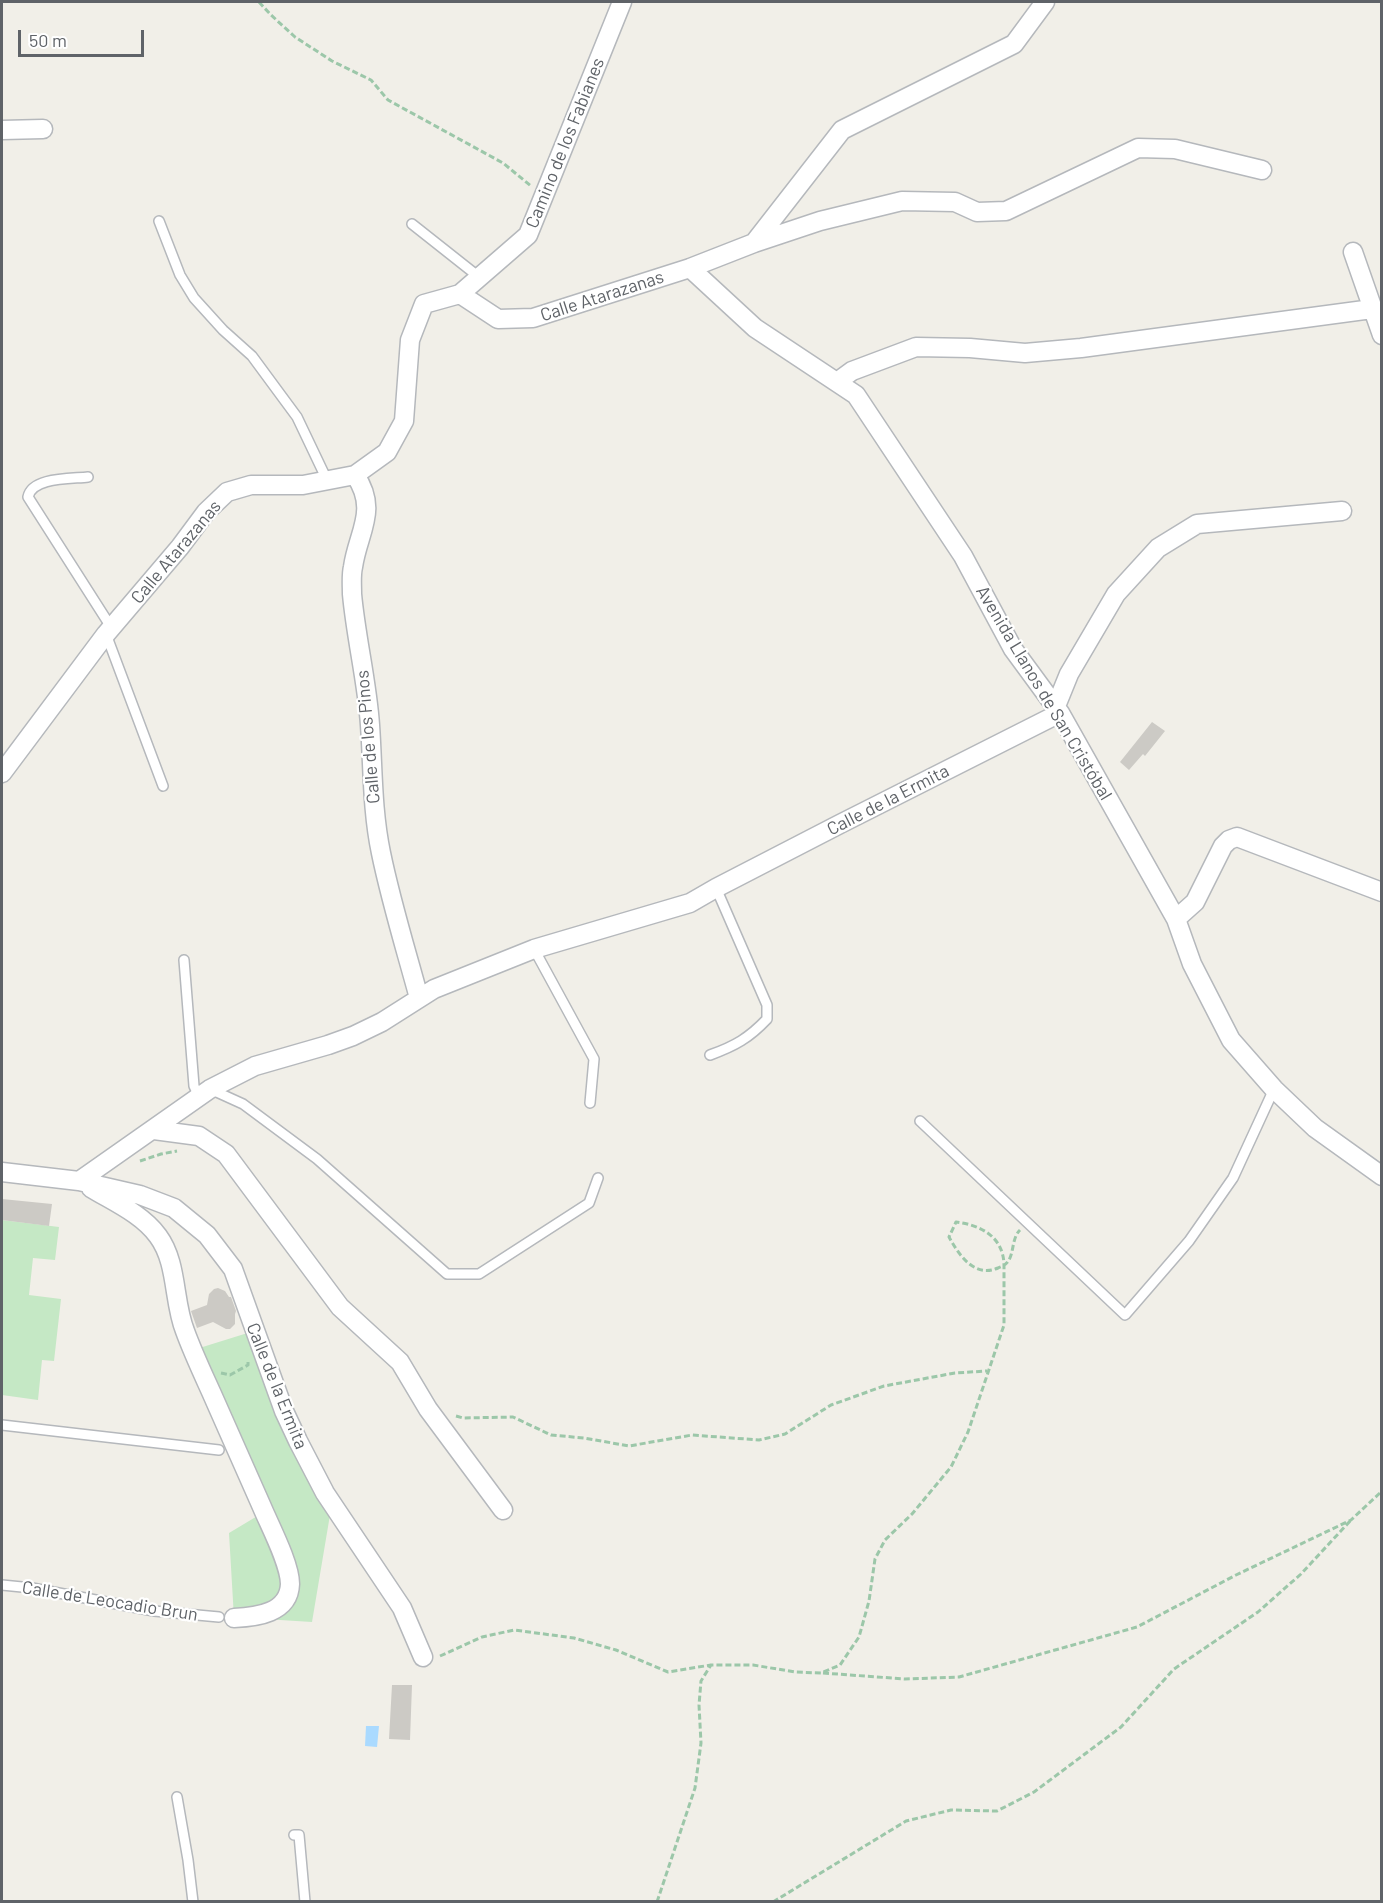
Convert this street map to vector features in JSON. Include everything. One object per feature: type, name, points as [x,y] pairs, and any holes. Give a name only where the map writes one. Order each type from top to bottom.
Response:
[{"type":"street","name":"Camino de los Fabianes","points":[[460,294],[528,235],[622,2]]},
{"type":"street","points":[[754,243],[842,130],[1014,44],[1045,2]]},
{"type":"street","points":[[2,130],[43,129]]},
{"type":"street","name":"Calle Atarazanas","points":[[2,773],[109,630],[206,513],[227,492],[251,485],[303,485],[355,475],[387,452],[404,421],[410,340],[424,304],[460,294],[498,319],[533,318],[690,268],[820,221],[902,201],[955,202],[977,212],[1006,211],[1138,148],[1175,149],[1262,170]]},
{"type":"street","points":[[1353,252],[1382,335]]},
{"type":"street","name":"Avenida Llanos de San Cristóbal","points":[[690,268],[755,328],[856,395],[963,556],[1013,649],[1058,710],[1176,919],[1192,964],[1231,1040],[1274,1089],[1315,1128],[1382,1176]]},
{"type":"street","points":[[837,382],[852,371],[916,347],[970,348],[1025,353],[1081,348],[1372,309]]},
{"type":"street","name":"Calle de los Pinos","points":[[355,475],[361,484],[366,507],[365,520],[353,566],[352,593],[370,724],[376,822],[381,852],[419,998]]},
{"type":"street","points":[[1058,710],[1069,674],[1116,594],[1158,548],[1197,524],[1342,511]]},
{"type":"street","name":"Calle de la Ermita","points":[[79,1181],[204,1093],[255,1066],[353,1036],[382,1022],[446,983],[534,949],[690,903],[1058,710]]},
{"type":"street","points":[[1176,919],[1195,902],[1223,846],[1229,840],[1237,837],[1382,892]]},
{"type":"street","points":[[154,1130],[199,1136],[226,1154],[340,1307],[400,1362],[428,1409],[503,1510]]},
{"type":"street","name":"Calle de la Ermita","points":[[2,1172],[79,1181],[160,1201],[174,1208],[202,1230],[217,1246],[233,1269],[284,1411],[298,1441],[325,1492],[402,1608],[423,1657]]},
{"type":"street","name":"Calle de la Ermita","points":[[79,1181],[144,1221],[159,1238],[170,1262],[184,1329],[274,1533],[289,1578],[290,1585],[284,1602],[269,1613],[248,1618],[227,1618]]},
{"type":"lane","points":[[159,221],[180,275],[194,298],[223,330],[252,356],[297,417],[327,480]]},
{"type":"lane","points":[[412,225],[479,278]]},
{"type":"lane","points":[[88,477],[42,482],[33,487],[28,497],[109,630],[163,786]]},
{"type":"lane","points":[[710,1055],[736,1046],[755,1032],[767,1019],[767,1005],[716,888]]},
{"type":"lane","points":[[534,949],[594,1059],[590,1102]]},
{"type":"lane","points":[[184,960],[194,1086],[204,1093],[243,1104],[317,1159],[447,1275],[479,1274],[589,1203],[598,1178]]},
{"type":"lane","points":[[920,1121],[1125,1315],[1189,1242],[1233,1178],[1274,1089]]},
{"type":"lane","points":[[2,1425],[219,1450]]},
{"type":"lane","name":"Calle de Leocadio Brun","points":[[2,1585],[32,1588],[154,1611],[227,1618]]},
{"type":"lane","points":[[177,1797],[193,1902]]},
{"type":"lane","points":[[294,1835],[299,1835],[305,1902]]},
{"type":"path","points":[[259,2],[295,37],[332,61],[371,80],[388,100],[503,163],[544,196]]},
{"type":"path","points":[[137,1161],[181,1151]]},
{"type":"path","points":[[821,1673],[840,1665],[860,1637],[869,1601],[875,1559],[885,1539],[912,1514],[951,1467],[968,1432],[1004,1325],[1004,1266],[1004,1257],[996,1238],[974,1224],[956,1222],[949,1237],[959,1255],[976,1269],[991,1271],[1004,1266],[1010,1258],[1016,1234],[1027,1222]]},
{"type":"path","points":[[201,1369],[230,1375],[248,1365],[254,1331]]},
{"type":"path","points":[[428,1409],[463,1418],[513,1417],[551,1435],[629,1446],[692,1435],[759,1440],[785,1434],[831,1405],[884,1386],[955,1373],[988,1371]]},
{"type":"path","points":[[773,1902],[906,1821],[951,1810],[997,1811],[1034,1792],[1121,1727],[1174,1669],[1258,1612],[1301,1574],[1351,1520],[1382,1491]]},
{"type":"path","points":[[423,1657],[433,1659],[482,1637],[514,1630],[584,1641],[616,1650],[668,1672],[711,1665],[753,1665],[795,1672],[905,1679],[959,1677],[1137,1627],[1236,1575],[1351,1520]]},
{"type":"path","points":[[657,1902],[695,1788],[701,1743],[699,1705],[701,1681],[711,1665]]},
{"type":"green space","points":[[2,1220],[59,1227],[55,1260],[33,1258],[29,1295],[61,1299],[54,1361],[42,1360],[38,1400],[2,1395]]},
{"type":"green space","points":[[254,1331],[332,1503],[312,1622],[234,1618],[229,1533],[264,1512],[193,1350]]},
{"type":"water","points":[[366,1726],[379,1726],[377,1747],[365,1746]]},
{"type":"building","points":[[1152,722],[1165,731],[1145,756],[1143,754],[1129,770],[1120,762]]},
{"type":"building","points":[[2,1199],[52,1204],[49,1226],[2,1220]]},
{"type":"building","points":[[218,1288],[231,1297],[236,1311],[235,1324],[230,1329],[213,1322],[197,1328],[191,1311],[207,1305],[209,1294]]},
{"type":"building","points":[[392,1685],[412,1685],[410,1740],[389,1739]]}]
